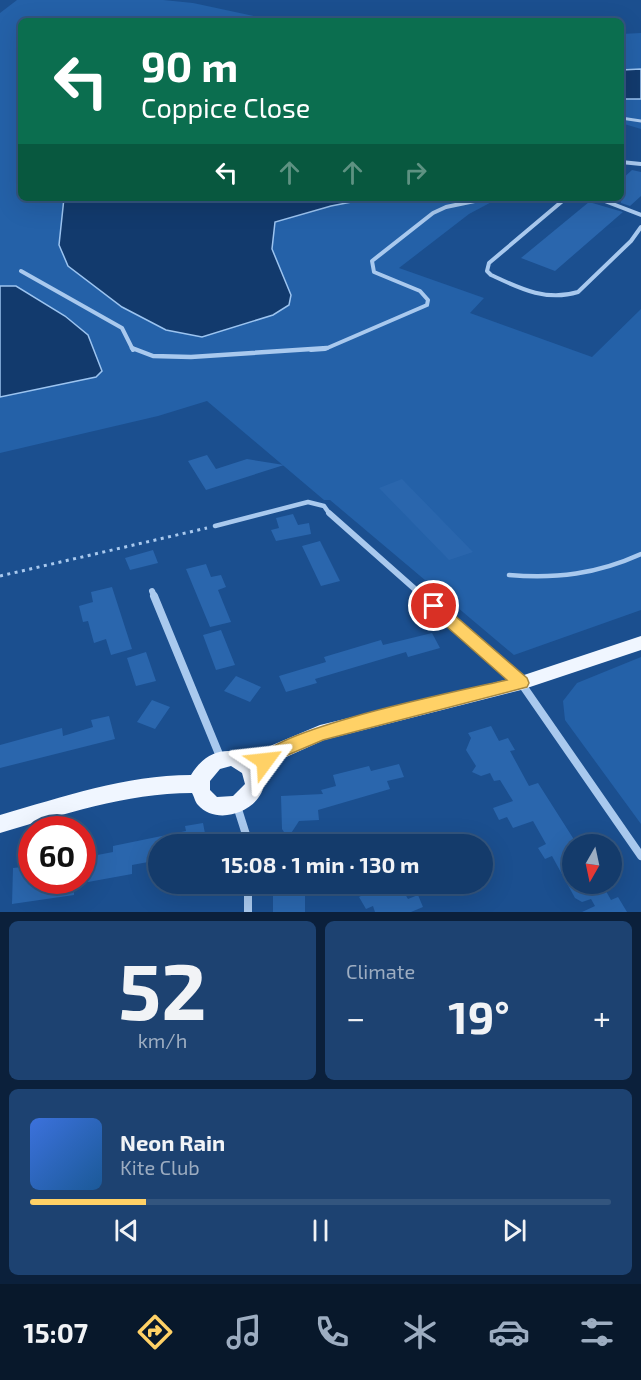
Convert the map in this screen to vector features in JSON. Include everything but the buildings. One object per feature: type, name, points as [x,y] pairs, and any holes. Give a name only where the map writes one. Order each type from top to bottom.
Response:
[{"type":"main road","points":[[253,770],[277,752],[320,734],[521,683],[641,643]]},
{"type":"main road","points":[[221,759],[239,760],[253,770],[255,778],[252,794],[237,805],[219,806],[211,803],[201,792],[199,784],[203,771],[221,759]]},
{"type":"main road","points":[[0,824],[105,794],[157,784],[199,784]]},
{"type":"street","points":[[329,513],[521,683],[641,856]]},
{"type":"street","points":[[152,591],[221,759]]},
{"type":"street","points":[[237,805],[246,834]]},
{"type":"street","points":[[248,894],[248,912]]},
{"type":"lane","points":[[624,118],[641,121]]},
{"type":"lane","points":[[624,162],[641,164]]},
{"type":"lane","points":[[21,271],[122,328],[133,350],[153,356],[191,357],[325,349],[427,305],[428,300],[420,291],[374,272],[372,261],[433,213],[446,207],[475,201]]},
{"type":"lane","points":[[562,201],[489,263],[487,271],[491,275],[551,298],[567,297],[578,292],[631,241],[641,227]]},
{"type":"lane","points":[[605,201],[641,214]]},
{"type":"lane","points":[[215,526],[308,502],[324,506],[329,513]]},
{"type":"lane","points":[[509,575],[555,578],[582,575],[618,565],[641,554]]},
{"type":"path","points":[[0,576],[215,526]]},
{"type":"shaded area","points":[[17,0],[163,0],[193,3],[263,18],[18,18],[18,201],[493,201],[469,214],[399,268],[484,298],[470,313],[592,357],[641,309],[641,610],[514,655],[330,500],[324,500],[207,401],[158,416],[0,453],[0,13]]},
{"type":"shaded area","points":[[641,33],[641,129],[624,124],[624,34]]},
{"type":"shaded area","points":[[641,69],[641,99],[624,99],[624,70]]},
{"type":"shaded area","points":[[64,201],[357,201],[275,222],[272,249],[291,295],[289,305],[273,315],[202,337],[166,330],[122,307],[68,266],[59,245]]},
{"type":"shaded area","points":[[0,286],[16,286],[65,316],[88,335],[102,371],[96,377],[0,397]]},
{"type":"shaded area","points":[[641,657],[641,824],[565,720],[563,701],[577,683]]},
{"type":"route","points":[[265,761],[277,752],[320,734],[521,683],[434,606]]}]
